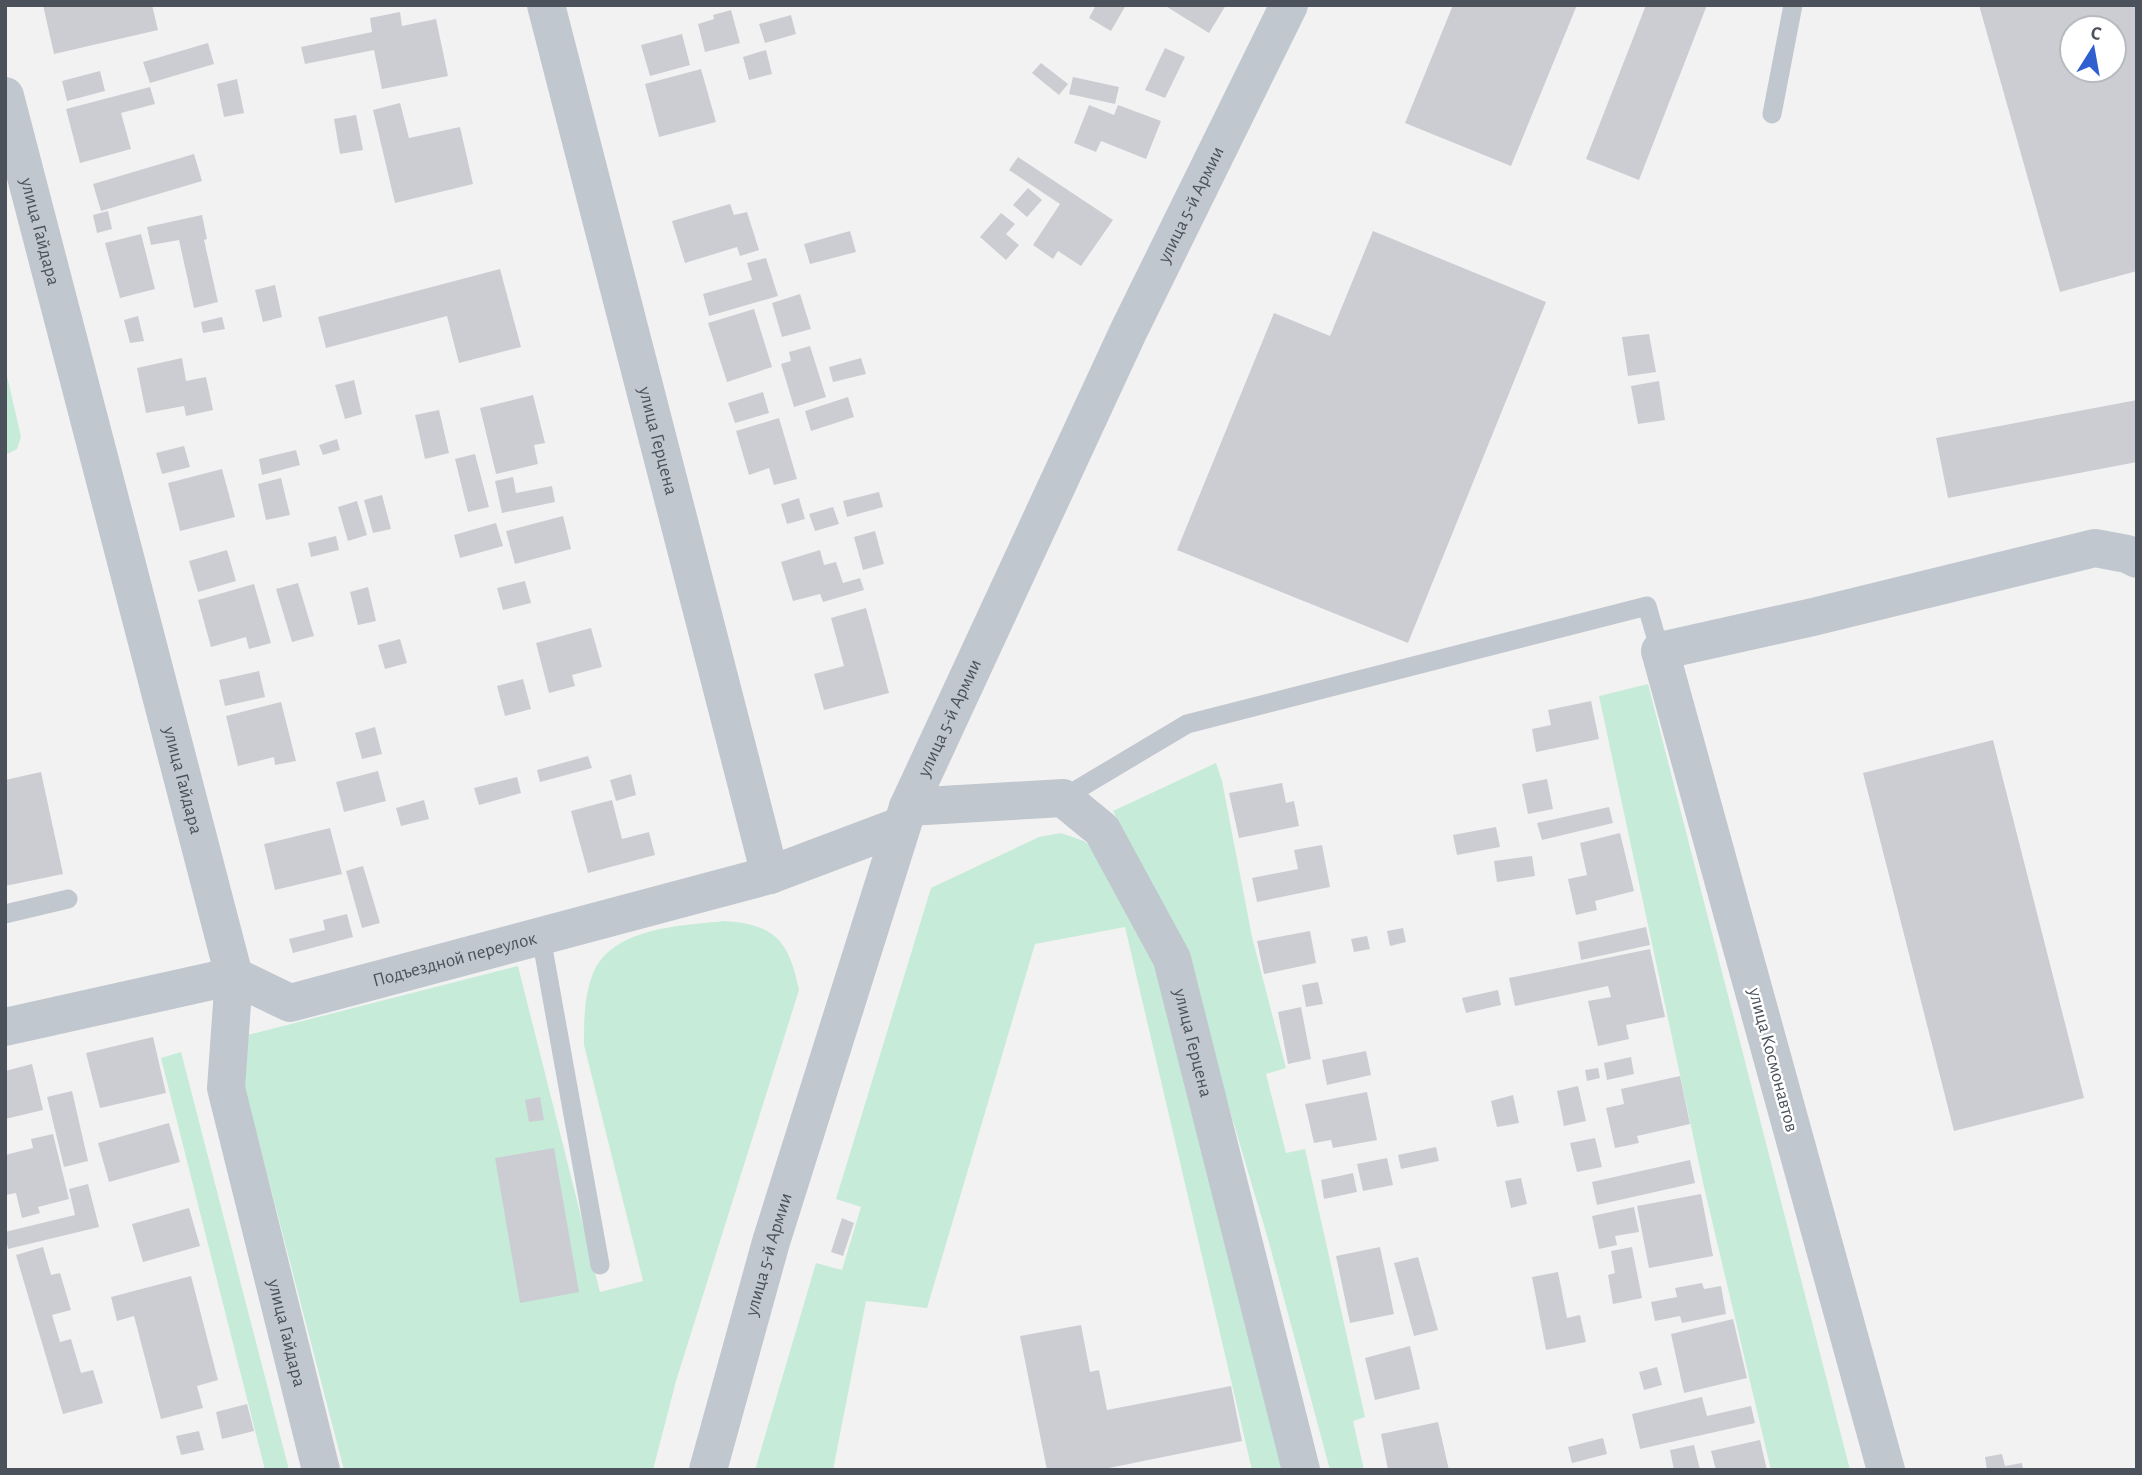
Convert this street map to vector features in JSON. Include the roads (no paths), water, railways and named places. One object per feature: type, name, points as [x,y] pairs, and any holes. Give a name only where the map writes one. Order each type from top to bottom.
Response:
[{"type":"street","name":"улица Герцена","points":[[546,5],[770,875]]},
{"type":"street","name":"улица 5-й Армии","points":[[708,1470],[771,1241],[904,816],[1129,330],[1289,5]]},
{"type":"street","name":"улица Гайдара","points":[[5,96],[234,976],[226,1088],[321,1470]]},
{"type":"street","points":[[1660,651],[1813,617],[2095,548],[2127,554],[2137,559]]},
{"type":"street","name":"улица Космонавтов","points":[[1660,651],[1886,1470]]},
{"type":"street","name":"улица Герцена","points":[[1063,798],[1102,830],[1172,960],[1301,1470]]},
{"type":"street","points":[[904,816],[1063,798]]},
{"type":"street","name":"Подъездной переулок","points":[[234,976],[290,1003],[770,875],[904,816]]},
{"type":"street","points":[[5,1027],[234,976]]},
{"type":"lane","points":[[1773,114],[1793,5]]},
{"type":"lane","points":[[1063,798],[1187,724],[1647,606],[1660,651]]},
{"type":"lane","points":[[5,914],[68,899]]},
{"type":"lane","points":[[541,937],[600,1265]]}]
